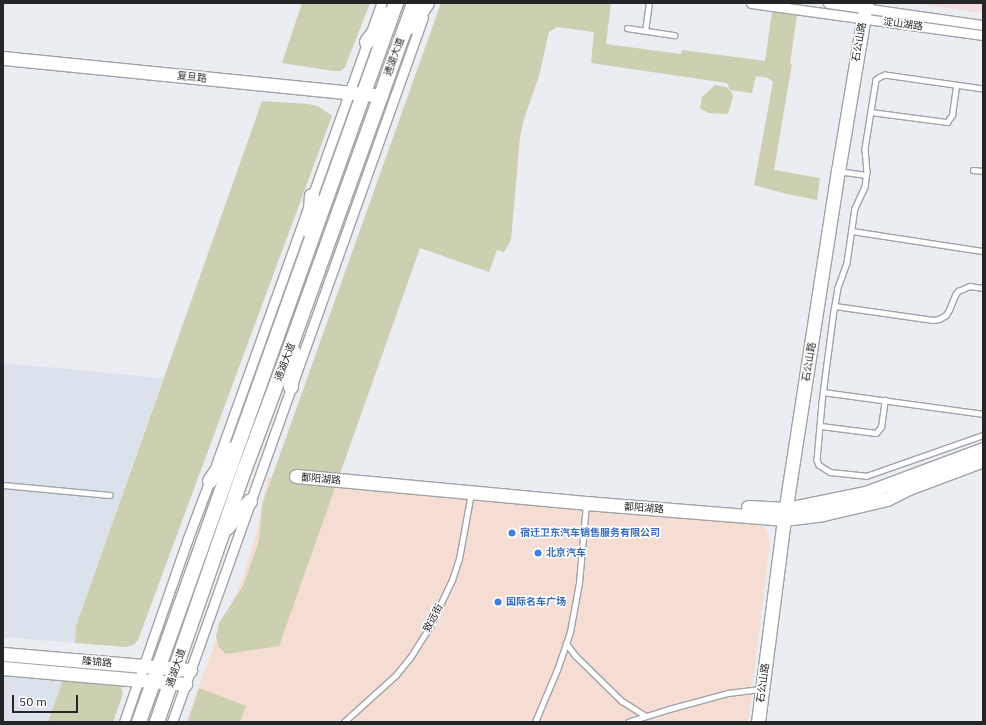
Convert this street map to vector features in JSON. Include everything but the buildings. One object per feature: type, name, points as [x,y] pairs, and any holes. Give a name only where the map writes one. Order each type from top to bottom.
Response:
[{"type":"main road","name":"通湖大道","points":[[157,722],[222,533],[414,3]]},
{"type":"main road","points":[[399,44],[427,3]]},
{"type":"main road","name":"通湖大道","points":[[139,722],[310,247],[363,94],[391,4]]},
{"type":"main road","points":[[367,42],[391,4]]},
{"type":"main road","points":[[310,247],[312,196]]},
{"type":"main road","points":[[291,387],[294,337]]},
{"type":"main road","points":[[210,481],[243,434]]},
{"type":"main road","points":[[222,533],[250,502]]},
{"type":"street","points":[[172,722],[427,3]]},
{"type":"street","name":"淀山湖路","points":[[751,3],[865,10],[983,24]]},
{"type":"street","name":"淀山湖路","points":[[828,3],[983,35]]},
{"type":"street","name":"石公山路","points":[[758,722],[785,514],[838,170],[865,10]]},
{"type":"street","points":[[124,722],[188,538],[210,481],[367,42]]},
{"type":"street","name":"复旦路","points":[[3,58],[381,96]]},
{"type":"street","name":"鄱阳湖路","points":[[785,514],[865,493],[983,449]]},
{"type":"street","name":"鄱阳湖路","points":[[296,473],[587,500],[785,514],[823,514],[887,499],[909,488],[983,460]]},
{"type":"street","name":"隆锦路","points":[[3,654],[190,670]]},
{"type":"street","name":"隆锦路","points":[[3,668],[185,684]]},
{"type":"lane","points":[[646,31],[649,3]]},
{"type":"lane","points":[[628,28],[674,35]]},
{"type":"lane","points":[[983,89],[890,76],[880,77],[876,80],[864,154],[867,162],[865,187],[855,208],[848,263],[838,288],[823,392],[821,426],[817,454],[819,466],[830,472],[866,476],[983,434]]},
{"type":"lane","points":[[871,112],[947,122],[952,115],[956,85]]},
{"type":"lane","points":[[838,170],[866,175]]},
{"type":"lane","points":[[973,170],[983,171]]},
{"type":"lane","points":[[852,231],[983,251]]},
{"type":"lane","points":[[835,306],[933,320],[939,319],[946,315],[955,295],[964,287],[970,286],[983,288]]},
{"type":"lane","points":[[823,392],[983,414]]},
{"type":"lane","points":[[821,426],[876,433],[881,427],[885,400]]},
{"type":"lane","points":[[3,486],[110,495]]},
{"type":"lane","name":"致远街","points":[[344,722],[396,675],[410,658],[431,624],[452,580],[458,560],[472,490]]},
{"type":"lane","points":[[534,722],[558,670],[566,643],[579,583],[587,500]]},
{"type":"lane","points":[[190,582],[204,587]]},
{"type":"lane","points":[[566,643],[575,655],[622,701],[646,716]]},
{"type":"lane","points":[[628,722],[728,693],[762,689]]},
{"type":"shaded area","points":[[912,3],[983,3],[983,13]]},
{"type":"shaded area","points":[[3,363],[163,378],[76,626],[75,643],[3,637]]},
{"type":"shaded area","name":"国际名车广场","points":[[268,477],[760,524],[767,530],[770,544],[748,722],[186,722],[220,629],[244,576],[256,534]]},
{"type":"shaded area","points":[[3,675],[63,680],[48,722],[3,722]]},
{"type":"green space","points":[[302,3],[370,3],[345,67],[341,71],[282,63]]},
{"type":"green space","points":[[441,3],[611,3],[606,44],[681,54],[682,50],[765,61],[772,12],[797,15],[790,64],[792,64],[774,170],[820,178],[817,200],[754,185],[773,82],[768,78],[756,76],[752,93],[730,90],[727,83],[591,63],[594,32],[557,27],[549,32],[539,76],[523,122],[520,137],[511,240],[504,252],[497,250],[489,272],[420,248],[279,646],[225,654],[219,647],[216,637],[219,623],[243,586],[259,541],[262,505]]},
{"type":"green space","points":[[715,85],[726,87],[732,93],[733,97],[728,114],[708,113],[700,108],[702,97]]},
{"type":"green space","points":[[262,101],[318,106],[332,116],[138,640],[133,645],[127,647],[75,643],[76,626]]},
{"type":"green space","points":[[63,680],[114,683],[121,687],[123,694],[113,722],[48,722]]},
{"type":"green space","points":[[199,688],[246,706],[240,722],[188,722]]},
{"type":"place","name":"宿迁卫东汽车销售服务有限公司","points":[[512,533]]},
{"type":"place","name":"北京汽车","points":[[538,553]]},
{"type":"place","name":"国际名车广场","points":[[498,602]]}]
